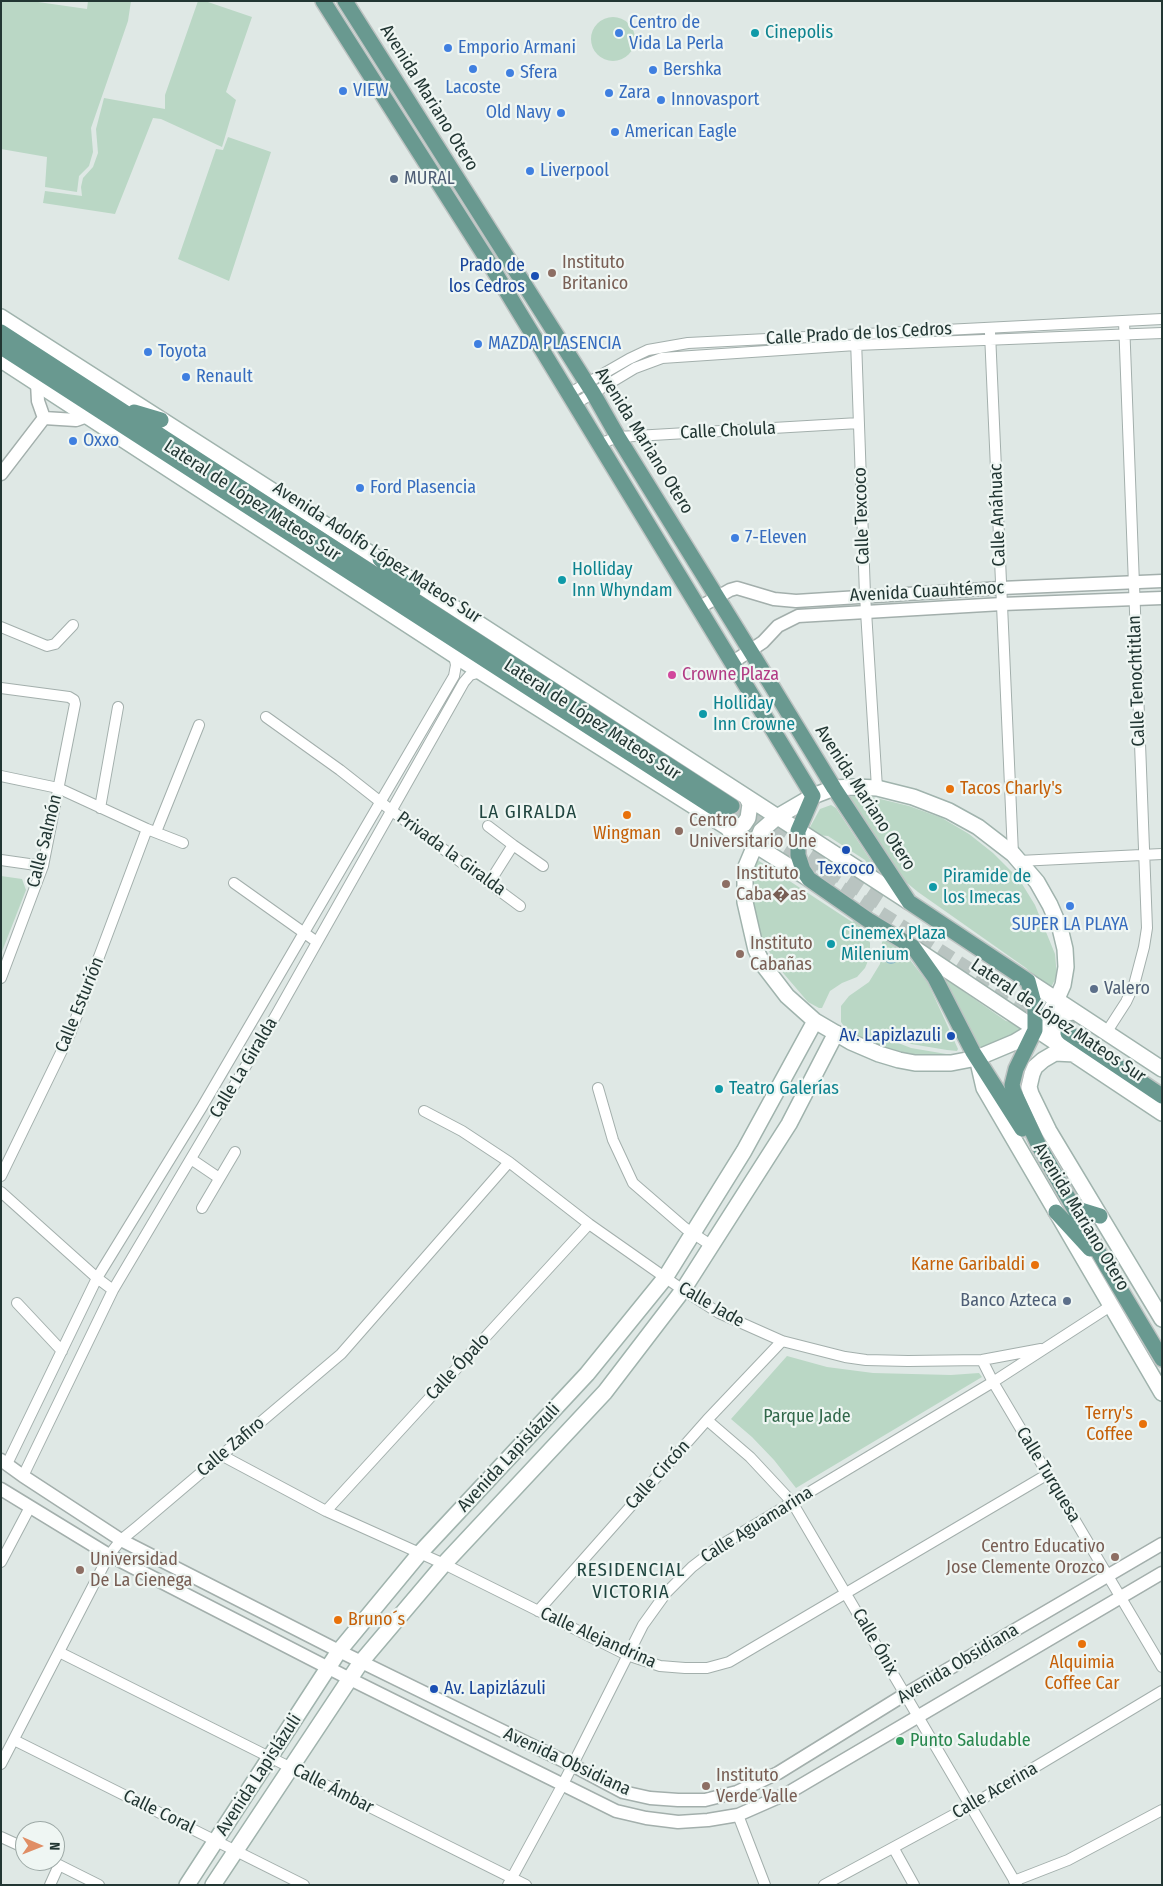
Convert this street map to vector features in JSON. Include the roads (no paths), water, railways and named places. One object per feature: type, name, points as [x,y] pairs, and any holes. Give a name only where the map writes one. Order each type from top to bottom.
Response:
[{"type":"main road","name":"Avenida Mariano Otero","points":[[322,1],[485,256],[813,796]]},
{"type":"main road","name":"Avenida Mariano Otero","points":[[345,1],[589,388],[834,788],[909,902]]},
{"type":"main road","name":"Lateral de López Mateos Sur","points":[[1,317],[380,559],[1028,981],[1056,1001],[1068,1028],[1075,1054],[1162,1113]]},
{"type":"main road","name":"Avenida Adolfo López Mateos Sur","points":[[1,332],[437,615],[729,817]]},
{"type":"main road","name":"Avenida Adolfo López Mateos Sur","points":[[1,348],[729,817]]},
{"type":"main road","name":"Lateral de López Mateos Sur","points":[[1,360],[481,672],[729,817],[754,845],[809,879],[868,920],[913,947],[1035,1030],[1068,1028],[1106,1033],[1162,1069]]},
{"type":"main road","points":[[118,408],[161,420]]},
{"type":"main road","points":[[232,510],[292,535]]},
{"type":"main road","points":[[380,559],[437,615]]},
{"type":"main road","points":[[834,788],[878,788],[913,797],[949,811],[978,827],[1016,857],[1037,882],[1060,928],[1065,949],[1066,967],[1063,985],[1048,1015],[1035,1030],[1015,1042],[977,1058],[951,1063],[915,1063],[879,1054],[851,1042],[833,1040],[812,1028],[764,966],[756,950],[745,902],[745,869],[754,845],[761,831],[777,817],[813,796],[834,788]]},
{"type":"main road","points":[[809,879],[802,870],[798,855],[798,831],[813,796]]},
{"type":"main road","points":[[729,817],[744,824],[750,810],[747,798]]},
{"type":"main road","name":"Avenida Mariano Otero","points":[[913,947],[935,978],[977,1058],[1021,1128],[1039,1146]]},
{"type":"main road","name":"Avenida Mariano Otero","points":[[1028,981],[1035,1007],[1035,1030],[1013,1077],[1012,1085],[1018,1102],[1039,1146],[1107,1267],[1162,1359]]},
{"type":"main road","name":"Avenida Lapislázuli","points":[[187,1885],[339,1651],[420,1553],[588,1374],[665,1278],[744,1151],[812,1028]]},
{"type":"main road","points":[[1068,1028],[1162,1084]]},
{"type":"main road","points":[[1068,1028],[1162,1096]]},
{"type":"main road","name":"Avenida Lapislázuli","points":[[213,1885],[361,1662],[444,1564],[605,1392],[683,1290],[789,1124],[833,1040]]},
{"type":"main road","points":[[1049,1131],[1031,1094],[1029,1087],[1032,1074],[1038,1065],[1050,1054],[1075,1054]]},
{"type":"main road","name":"Avenida Mariano Otero","points":[[977,1058],[984,1088],[1162,1393]]},
{"type":"main road","points":[[1018,1102],[1049,1131]]},
{"type":"main road","name":"Avenida Mariano Otero","points":[[1049,1131],[1162,1319]]},
{"type":"main road","points":[[1074,1208],[1100,1216]]},
{"type":"main road","points":[[1056,1212],[1107,1267]]},
{"type":"street","name":"Calle Prado de los Cedros","points":[[571,399],[629,359],[661,347],[856,334],[1162,319]]},
{"type":"street","name":"Calle Tenochtitlan","points":[[1106,1033],[1126,1002],[1134,984],[1147,928],[1124,321]]},
{"type":"street","name":"Calle Anáhuac","points":[[990,327],[1001,588],[1016,857]]},
{"type":"street","name":"Calle Prado de los Cedros","points":[[589,388],[662,358],[991,338],[1162,333]]},
{"type":"street","name":"Calle Texcoco","points":[[856,334],[864,595],[878,788]]},
{"type":"street","points":[[37,383],[38,401],[44,418]]},
{"type":"street","points":[[44,418],[76,420],[87,416]]},
{"type":"street","points":[[1,474],[44,418]]},
{"type":"street","name":"Calle Cholula","points":[[599,444],[618,437],[859,423]]},
{"type":"street","name":"Avenida Cuauhtémoc","points":[[700,608],[717,597],[737,588],[765,597],[785,600],[1162,581]]},
{"type":"street","name":"Avenida Cuauhtémoc","points":[[733,662],[752,652],[778,626],[798,616],[1002,604],[1162,598]]},
{"type":"street","points":[[1,628],[47,646],[55,644],[72,625]]},
{"type":"street","name":"Calle La Giralda","points":[[4,1462],[62,1351],[97,1278],[202,1106],[454,676],[456,665],[454,655]]},
{"type":"street","name":"Calle La Giralda","points":[[23,1476],[113,1290],[317,942],[464,682],[470,675],[481,672]]},
{"type":"street","name":"Calle Salmón","points":[[1,688],[69,697],[74,700],[75,708],[42,866],[1,978]]},
{"type":"street","points":[[100,808],[118,707]]},
{"type":"street","name":"Privada la Giralda","points":[[266,717],[520,906]]},
{"type":"street","name":"Calle Esturión","points":[[1,1176],[70,1034],[152,830],[199,725]]},
{"type":"street","points":[[1,776],[58,788],[183,843]]},
{"type":"street","points":[[488,826],[543,866]]},
{"type":"street","points":[[489,883],[514,845]]},
{"type":"street","points":[[1016,857],[1042,860],[1162,854]]},
{"type":"street","points":[[1,860],[42,866]]},
{"type":"street","points":[[1037,882],[1036,872],[1042,860]]},
{"type":"street","points":[[234,883],[305,931],[317,942]]},
{"type":"street","points":[[598,1088],[613,1140],[633,1183],[693,1233],[712,1246]]},
{"type":"street","name":"Calle Jade","points":[[424,1110],[462,1131],[509,1162],[590,1224],[683,1290],[719,1313],[782,1341],[817,1351],[866,1360],[982,1360],[1047,1348]]},
{"type":"street","points":[[202,1208],[235,1152]]},
{"type":"street","points":[[191,1159],[219,1178]]},
{"type":"street","name":"Calle Zafiro","points":[[1,1764],[109,1555],[122,1540],[341,1354],[509,1162]]},
{"type":"street","points":[[1,1192],[97,1278],[113,1290]]},
{"type":"street","name":"Calle Ópalo","points":[[326,1511],[590,1224]]},
{"type":"street","points":[[17,1303],[62,1351]]},
{"type":"street","name":"Calle Aguamarina","points":[[510,1882],[563,1784],[643,1625],[666,1593],[692,1567],[718,1547],[994,1382],[1112,1305]]},
{"type":"street","name":"Calle Circón","points":[[538,1611],[707,1420],[782,1341]]},
{"type":"street","name":"Calle Turquesa","points":[[982,1360],[1162,1667]]},
{"type":"street","name":"Calle Ónix","points":[[707,1420],[750,1457],[792,1502],[847,1594],[917,1718],[1016,1883]]},
{"type":"street","name":"Calle Alejandrina","points":[[221,1455],[326,1511],[444,1564],[627,1654],[660,1666],[685,1668],[707,1668],[729,1662],[1048,1474]]},
{"type":"street","name":"Avenida Obsidiana","points":[[4,1462],[122,1540],[339,1651],[623,1792],[650,1798],[678,1800],[706,1800],[738,1792],[778,1773],[904,1695],[1162,1544]]},
{"type":"street","name":"Avenida Obsidiana","points":[[1,1489],[109,1555],[350,1679],[616,1811],[646,1818],[678,1822],[738,1816],[788,1793],[1162,1573]]},
{"type":"street","points":[[1,1562],[30,1508]]},
{"type":"street","name":"Calle Ámbar","points":[[59,1652],[291,1768],[510,1882],[526,1885]]},
{"type":"street","name":"Calle Acerina","points":[[824,1885],[894,1849],[970,1806],[1162,1692]]},
{"type":"street","name":"Calle Coral","points":[[14,1740],[304,1885]]},
{"type":"street","points":[[1016,1883],[1068,1860],[1162,1810]]},
{"type":"street","points":[[738,1816],[765,1885]]},
{"type":"street","points":[[1,1837],[15,1843]]},
{"type":"street","points":[[894,1849],[914,1885]]},
{"type":"street","points":[[65,1868],[99,1885]]},
{"type":"street","points":[[50,1885],[53,1871]]},
{"type":"water","points":[[889,952],[893,952],[897,958],[893,964],[889,964],[885,960],[885,956]]},
{"type":"tunnel","points":[[732,806],[885,905]]},
{"type":"tunnel","points":[[725,815],[1045,1018]]},
{"type":"tunnel","points":[[1049,1011],[1073,1026]]},
{"type":"place","name":"Centro de Vida La Perla","points":[[619,33]]},
{"type":"place","name":"Cinepolis","points":[[755,33]]},
{"type":"place","name":"Emporio Armani","points":[[448,48]]},
{"type":"place","name":"Lacoste","points":[[473,69]]},
{"type":"place","name":"Bershka","points":[[653,70]]},
{"type":"place","name":"Sfera","points":[[510,73]]},
{"type":"place","name":"VIEW","points":[[343,91]]},
{"type":"place","name":"Zara","points":[[609,93]]},
{"type":"place","name":"Innovasport","points":[[661,100]]},
{"type":"place","name":"Old Navy","points":[[561,113]]},
{"type":"place","name":"American Eagle","points":[[615,132]]},
{"type":"place","name":"Liverpool","points":[[530,171]]},
{"type":"place","name":"MURAL","points":[[394,179]]},
{"type":"place","name":"Instituto Britanico","points":[[552,273]]},
{"type":"place","name":"Prado de los Cedros","points":[[535,276]]},
{"type":"place","name":"MAZDA PLASENCIA","points":[[478,344]]},
{"type":"place","name":"Toyota","points":[[148,352]]},
{"type":"place","name":"Renault","points":[[186,377]]},
{"type":"place","name":"Oxxo","points":[[73,441]]},
{"type":"place","name":"Ford Plasencia","points":[[360,488]]},
{"type":"place","name":"7-Eleven","points":[[735,538]]},
{"type":"place","name":"Holliday Inn Whyndam","points":[[562,580]]},
{"type":"place","name":"Crowne Plaza","points":[[672,675]]},
{"type":"place","name":"Holliday Inn Crowne","points":[[703,714]]},
{"type":"place","name":"Tacos Charly's","points":[[950,789]]},
{"type":"place","name":"Wingman","points":[[627,815]]},
{"type":"place","name":"Centro Universitario Une","points":[[679,831]]},
{"type":"place","name":"Texcoco","points":[[846,850]]},
{"type":"place","name":"Instituto Caba�as","points":[[726,884]]},
{"type":"place","name":"Piramide de los Imecas","points":[[933,887]]},
{"type":"place","name":"SUPER LA PLAYA","points":[[1070,906]]},
{"type":"place","name":"Cinemex Plaza Milenium","points":[[831,944]]},
{"type":"place","name":"Instituto Cabañas","points":[[740,954]]},
{"type":"place","name":"Valero","points":[[1094,989]]},
{"type":"place","name":"Av. Lapizlazuli","points":[[951,1036]]},
{"type":"place","name":"Teatro Galerías","points":[[719,1089]]},
{"type":"place","name":"Karne Garibaldi","points":[[1035,1265]]},
{"type":"place","name":"Banco Azteca","points":[[1067,1301]]},
{"type":"place","name":"Terry's Coffee","points":[[1143,1424]]},
{"type":"place","name":"Centro Educativo Jose Clemente Orozco","points":[[1115,1557]]},
{"type":"place","name":"Universidad De La Cienega","points":[[80,1570]]},
{"type":"place","name":"Bruno´s","points":[[338,1620]]},
{"type":"place","name":"Alquimia Coffee Car","points":[[1082,1644]]},
{"type":"place","name":"Av. Lapizlázuli","points":[[434,1689]]},
{"type":"place","name":"Punto Saludable","points":[[900,1741]]},
{"type":"place","name":"Instituto Verde Valle","points":[[706,1786]]},
{"type":"district","name":"LA GIRALDA","points":[[528,813]]},
{"type":"district","name":"RESIDENCIAL VICTORIA","points":[[631,1582]]},
{"type":"park label","name":"Parque Jade","points":[[807,1417]]}]
